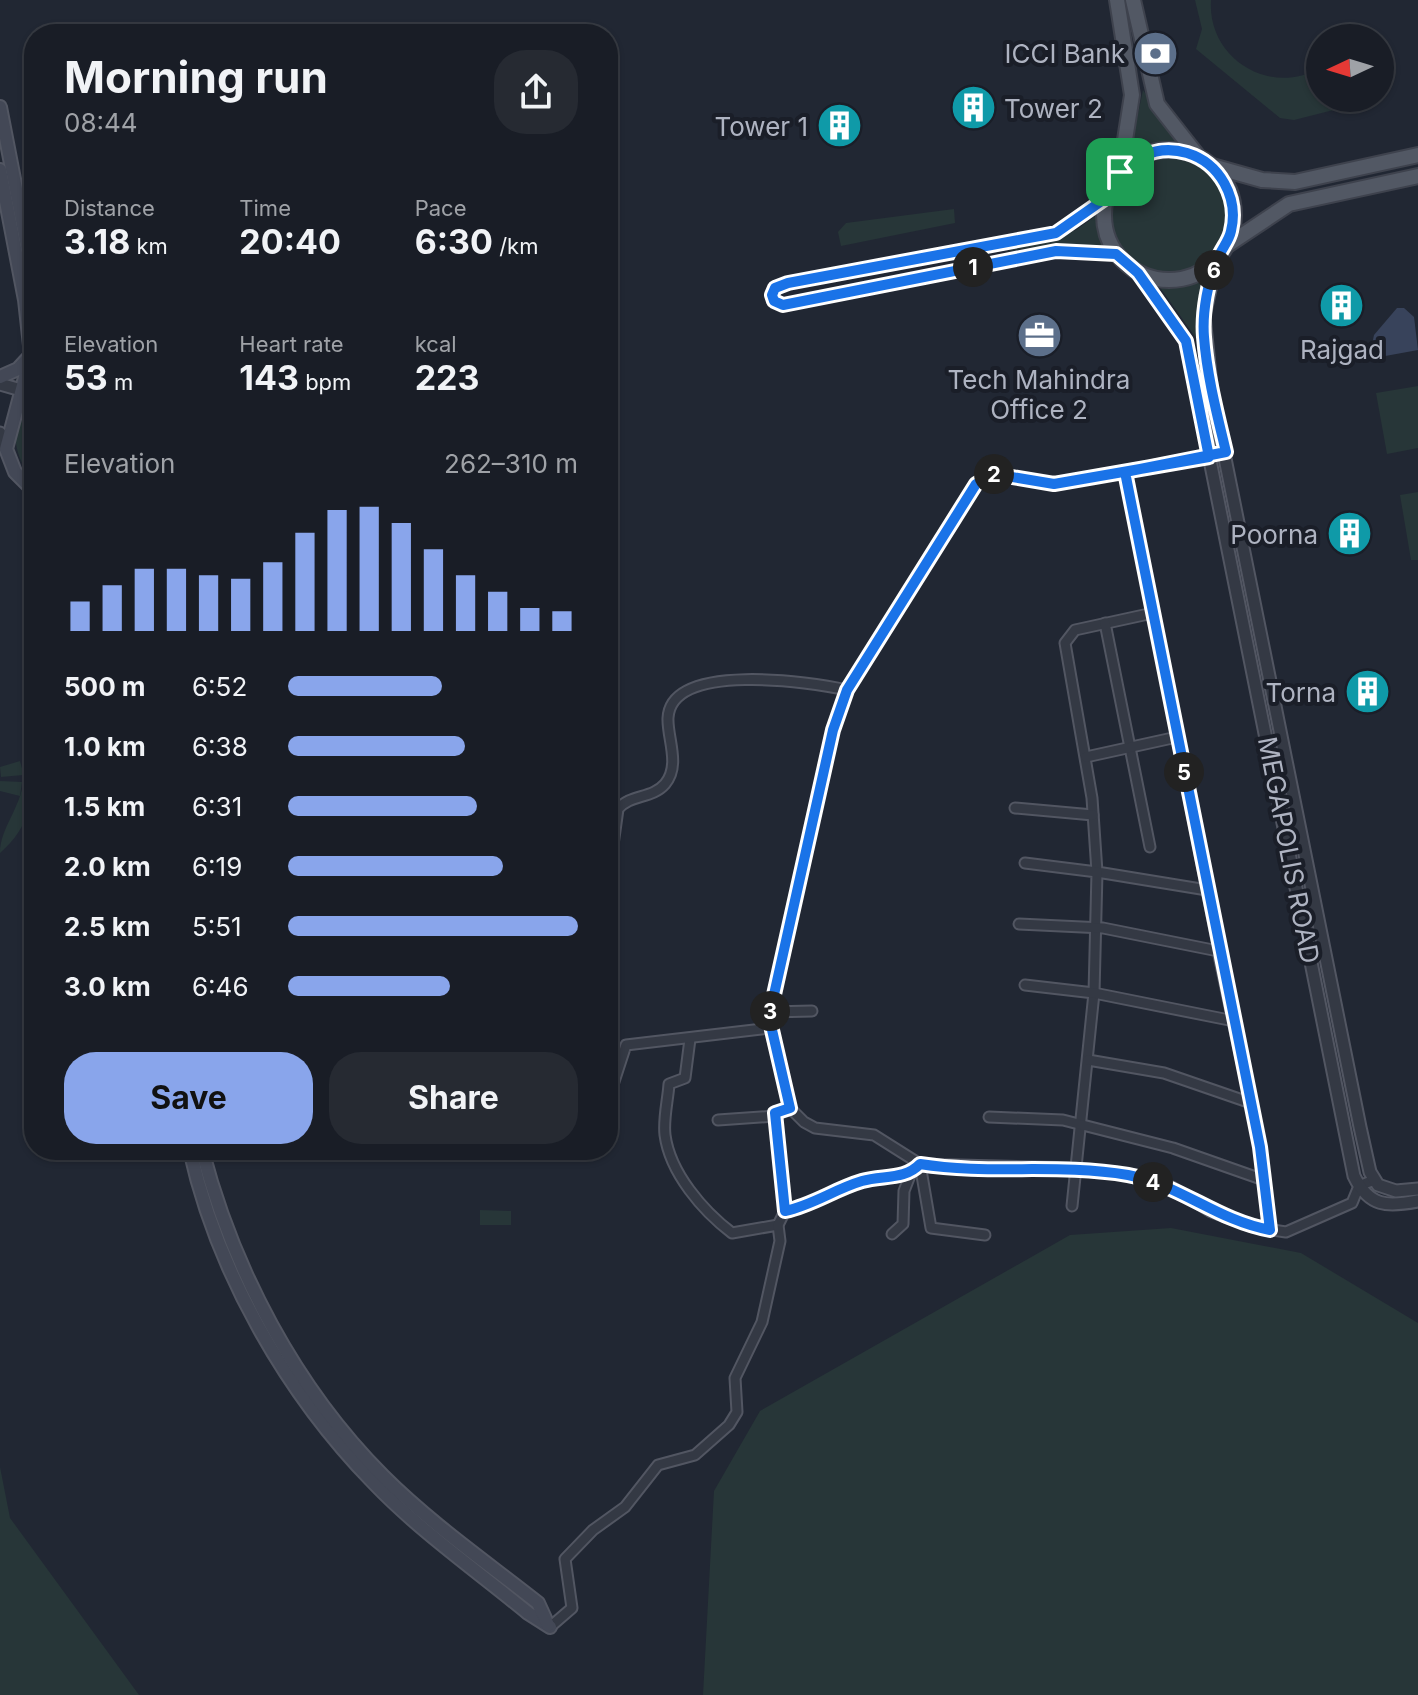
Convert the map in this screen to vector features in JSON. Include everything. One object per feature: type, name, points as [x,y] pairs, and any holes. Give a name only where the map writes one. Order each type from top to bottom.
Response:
[{"type":"main road","points":[[1117,0],[1132,95],[1120,172]]},
{"type":"main road","points":[[1133,0],[1157,104],[1228,190],[1233,218],[1222,252]]},
{"type":"main road","points":[[0,107],[4,151],[24,238]]},
{"type":"main road","points":[[1418,155],[1295,182],[1262,180],[1171,150],[1157,151],[1130,162],[1120,172],[1106,198],[1105,227],[1116,254],[1138,273],[1166,281],[1180,280],[1194,275],[1289,204],[1418,176]]},
{"type":"main road","points":[[0,170],[24,295]]},
{"type":"main road","points":[[0,377],[18,369],[24,363]]},
{"type":"main road","points":[[24,380],[6,449],[15,472],[24,481]]},
{"type":"main road","points":[[193,1160],[213,1225],[242,1295],[309,1404],[379,1480],[528,1613],[550,1627]]},
{"type":"main road","points":[[205,1160],[224,1221],[267,1315],[318,1398],[379,1480]]},
{"type":"street","points":[[1106,198],[1056,233],[788,283],[775,288],[772,295],[774,301],[783,305],[1056,251],[1116,254]]},
{"type":"street","name":"MEGAPOLIS ROAD","points":[[1222,252],[1204,316],[1204,337],[1272,692],[1374,1180]]},
{"type":"street","name":"MEGAPOLIS ROAD","points":[[1138,273],[1186,341],[1359,1186]]},
{"type":"street","points":[[0,384],[21,390]]},
{"type":"street","points":[[0,433],[6,449]]},
{"type":"street","points":[[1226,452],[1054,484],[994,474],[976,484],[847,690],[833,730],[770,1012],[770,1028],[790,1108],[815,1128],[874,1135],[920,1164],[1078,1168],[1131,1176],[1172,1187],[1211,1212],[1270,1230],[1286,1232],[1352,1203],[1359,1186],[1374,1180],[1387,1190],[1418,1189]]},
{"type":"street","points":[[1125,472],[1251,1103],[1270,1230]]},
{"type":"street","points":[[1072,1206],[1094,993],[1097,872],[1086,757],[1065,643],[1075,630],[1153,613]]},
{"type":"street","points":[[1105,623],[1150,847]]},
{"type":"street","points":[[618,809],[625,801],[654,792],[667,783],[672,766],[668,718],[673,702],[685,689],[761,679],[814,682],[847,690]]},
{"type":"street","points":[[1086,757],[1177,737]]},
{"type":"street","points":[[1015,808],[1093,815]]},
{"type":"street","points":[[1025,863],[1207,890]]},
{"type":"street","points":[[1019,924],[1097,929],[1213,948],[1221,961]]},
{"type":"street","points":[[1025,985],[1094,993],[1234,1021]]},
{"type":"street","points":[[770,1012],[812,1011]]},
{"type":"street","points":[[618,1069],[626,1045],[770,1028]]},
{"type":"street","points":[[690,1039],[685,1078],[669,1084],[665,1134],[670,1154],[690,1192],[732,1233],[778,1225]]},
{"type":"street","points":[[1088,1060],[1164,1073],[1251,1103]]},
{"type":"street","points":[[550,1627],[572,1608],[565,1559],[573,1548],[625,1507],[658,1465],[695,1455],[729,1425],[737,1412],[735,1378],[762,1322],[780,1241],[778,1225],[785,1211],[775,1113],[790,1108]]},
{"type":"street","points":[[718,1120],[775,1116]]},
{"type":"street","points":[[989,1117],[1063,1120],[1173,1148],[1264,1180]]},
{"type":"street","points":[[892,1234],[903,1224],[904,1191],[911,1173],[920,1164]]},
{"type":"street","points":[[920,1164],[931,1228],[985,1235]]},
{"type":"street","points":[[785,1211],[810,1205],[863,1181],[911,1173]]},
{"type":"street","points":[[1359,1186],[1379,1204],[1418,1201]]},
{"type":"shaded area","points":[[1195,0],[1211,0],[1212,21],[1230,55],[1262,75],[1281,78],[1306,74],[1306,112],[1326,112],[1294,120],[1280,118],[1196,49],[1202,29]]},
{"type":"shaded area","points":[[1143,90],[1178,142],[1154,143],[1130,152]]},
{"type":"shaded area","points":[[1169,157],[1191,161],[1210,174],[1223,193],[1227,215],[1223,237],[1210,256],[1191,269],[1169,273],[1147,269],[1128,256],[1115,237],[1111,215],[1115,193],[1128,174],[1147,161]]},
{"type":"shaded area","points":[[954,209],[955,223],[841,246],[838,232],[846,223]]},
{"type":"shaded area","points":[[1097,215],[1105,250],[1067,245],[1004,252],[1076,230]]},
{"type":"shaded area","points":[[1207,276],[1196,338],[1159,286],[1185,285]]},
{"type":"shaded area","points":[[1418,386],[1418,448],[1387,454],[1376,393]]},
{"type":"shaded area","points":[[24,400],[24,466],[16,439]]},
{"type":"shaded area","points":[[1418,492],[1418,560],[1411,560],[1400,495]]},
{"type":"shaded area","points":[[20,761],[23,772],[23,761],[24,779],[23,775],[1,777],[0,767]]},
{"type":"shaded area","points":[[24,779],[24,822],[0,853],[3,835]]},
{"type":"shaded area","points":[[0,781],[22,782],[20,796],[0,791]]},
{"type":"shaded area","points":[[480,1210],[511,1211],[511,1225],[480,1225]]},
{"type":"shaded area","points":[[1171,1228],[1301,1253],[1418,1323],[1418,1695],[703,1695],[714,1491],[760,1411],[1070,1235]]},
{"type":"shaded area","points":[[0,1467],[10,1518],[139,1695],[0,1695]]},
{"type":"water","points":[[1397,308],[1404,308],[1414,317],[1418,350],[1369,359],[1374,335]]},
{"type":"place","name":"ICCI Bank","points":[[1156,53]]},
{"type":"place","name":"Tower 2","points":[[973,108]]},
{"type":"place","name":"Tower 1","points":[[839,126]]},
{"type":"place","name":"Rajgad","points":[[1342,306]]},
{"type":"place","name":"Tech Mahindra Office 2","points":[[1039,336]]},
{"type":"place","name":"Poorna","points":[[1349,534]]},
{"type":"place","name":"Torna","points":[[1367,692]]},
{"type":"route","points":[[1120,172],[1106,198],[1056,233],[788,283],[775,288],[772,295],[774,301],[783,305],[1056,251],[1116,254],[1138,273],[1186,341],[1209,457],[1054,484],[994,474],[976,484],[847,690],[833,730],[769,1017],[790,1108],[775,1113],[785,1211],[810,1205],[863,1181],[911,1173],[920,1164],[1078,1168],[1131,1176],[1172,1187],[1211,1212],[1270,1230],[1260,1147],[1125,472],[1209,457],[1226,452],[1212,394],[1204,316],[1217,258],[1231,233],[1232,204],[1221,177],[1211,166],[1186,152],[1171,150],[1143,155],[1120,172]]}]
